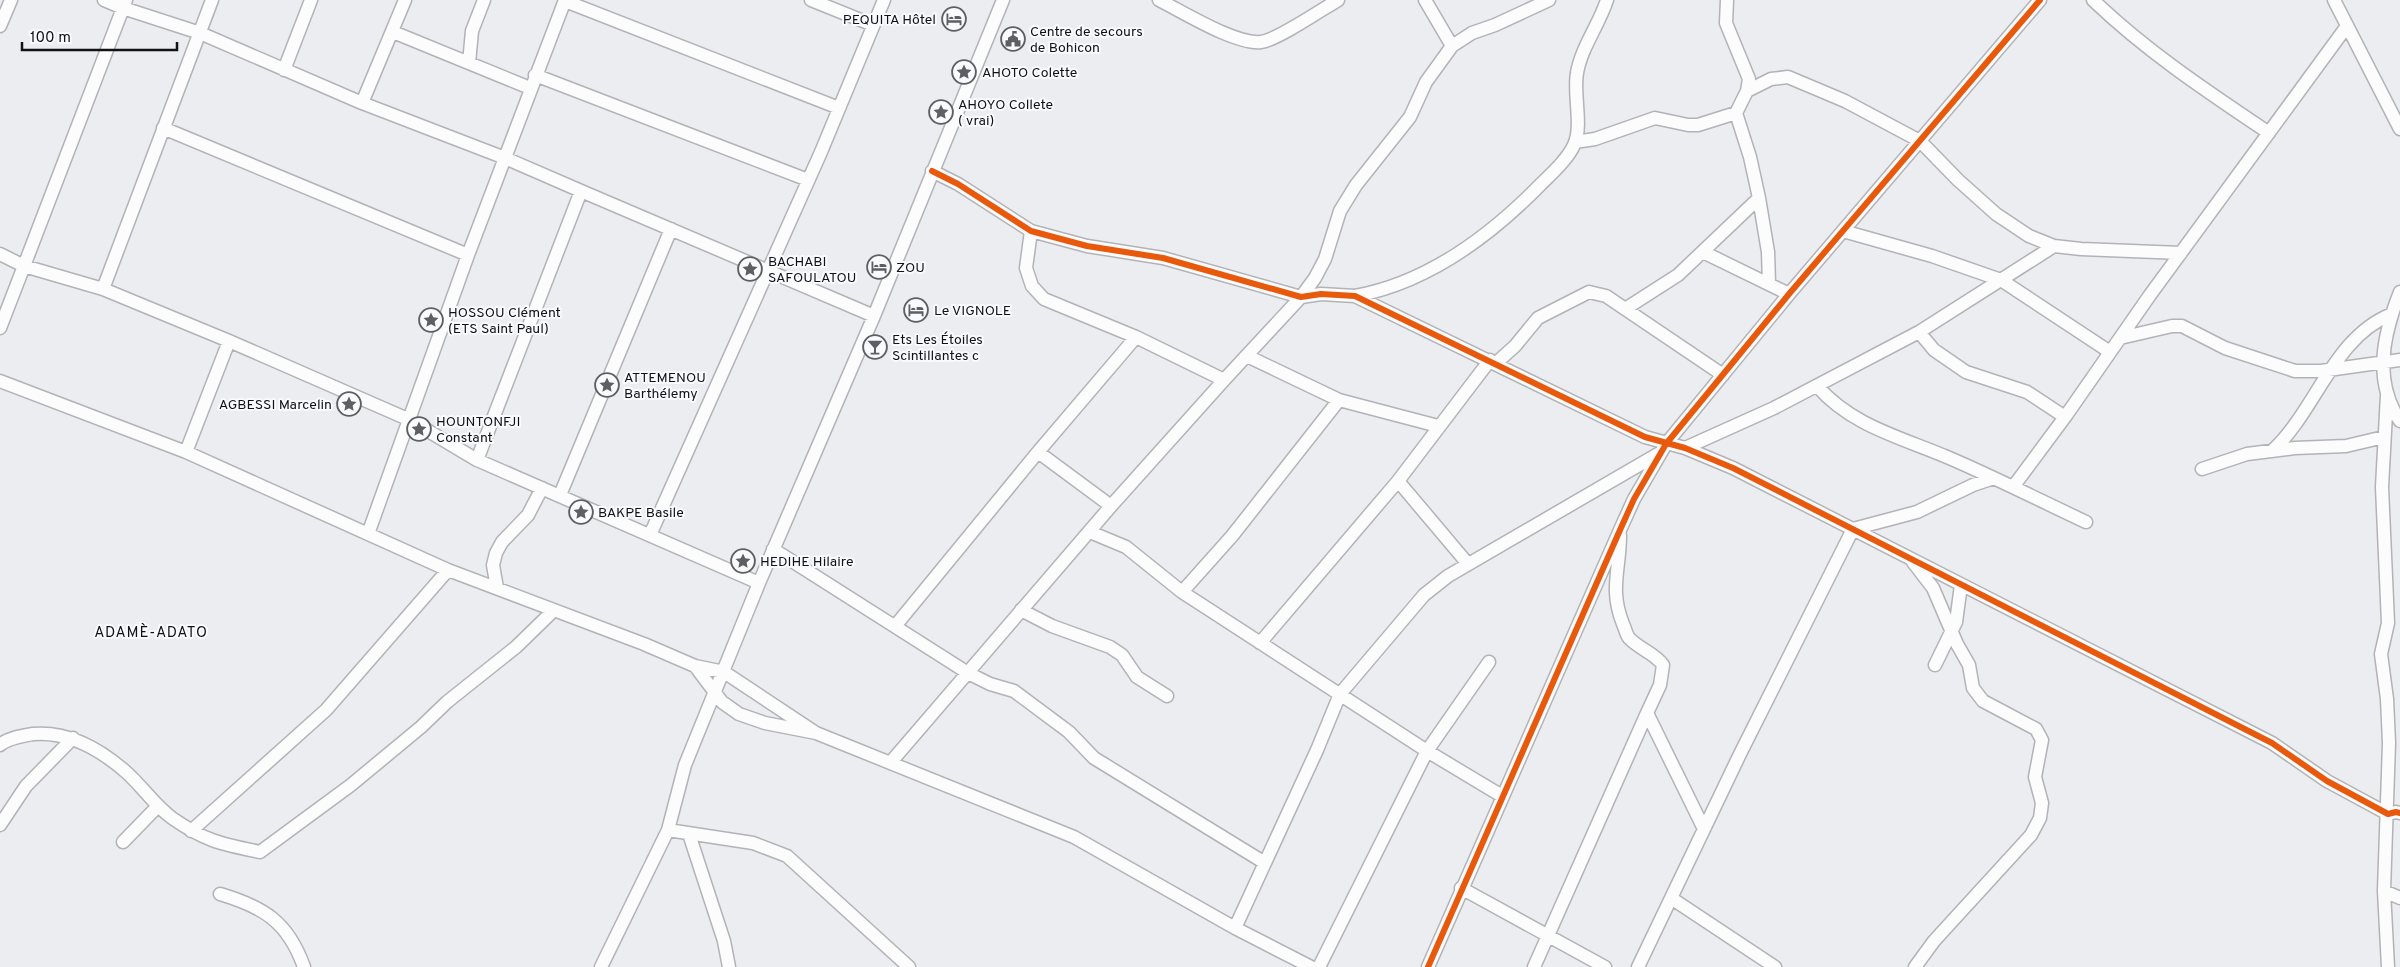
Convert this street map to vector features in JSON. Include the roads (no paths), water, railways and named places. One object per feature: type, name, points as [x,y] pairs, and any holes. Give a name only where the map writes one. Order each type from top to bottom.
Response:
[{"type":"street","points":[[0,26],[11,0]]},
{"type":"street","points":[[104,0],[124,4],[200,33],[362,103],[505,158],[874,316]]},
{"type":"street","points":[[104,289],[212,0]]},
{"type":"street","points":[[284,70],[311,0]]},
{"type":"street","points":[[362,103],[393,32],[404,0]]},
{"type":"street","points":[[469,63],[472,31],[484,0]]},
{"type":"street","points":[[811,0],[873,25]]},
{"type":"street","points":[[650,535],[769,271],[884,0]]},
{"type":"street","points":[[601,967],[668,830],[685,766],[773,549],[874,316],[1003,0]]},
{"type":"street","points":[[1160,0],[1246,41],[1262,42],[1338,0]]},
{"type":"street","points":[[1425,0],[1452,46]]},
{"type":"street","points":[[891,762],[1111,506],[1301,297],[1315,278],[1325,259],[1340,211],[1356,185],[1410,117],[1426,82],[1452,46],[1472,33],[1495,25],[1549,0]]},
{"type":"street","points":[[932,171],[965,188],[1031,231],[1087,246],[1163,258],[1301,297],[1321,294],[1354,296],[1396,286],[1437,267],[1477,240],[1514,212],[1560,164],[1575,142],[1576,75],[1579,64],[1607,0]]},
{"type":"street","points":[[1727,0],[1726,23],[1748,71],[1747,91],[1736,113],[1750,158],[1759,198],[1768,252],[1769,283]]},
{"type":"street","points":[[1428,967],[1461,888],[1620,530],[1662,449],[1789,294],[2040,0]]},
{"type":"street","points":[[2093,0],[2140,41],[2204,89],[2269,133]]},
{"type":"street","points":[[2334,0],[2400,130]]},
{"type":"street","points":[[368,534],[468,255],[530,88],[565,1],[839,108]]},
{"type":"street","points":[[0,328],[124,4]]},
{"type":"street","points":[[2013,487],[2347,26]]},
{"type":"street","points":[[393,32],[530,88]]},
{"type":"street","points":[[535,75],[808,180]]},
{"type":"street","points":[[1747,91],[1771,79],[1788,77],[1854,106],[1920,140],[1958,180],[1996,214],[2029,236],[2054,246],[2081,249],[2181,253]]},
{"type":"street","points":[[1575,142],[1595,139],[1655,118],[1688,126],[1736,113]]},
{"type":"street","points":[[163,128],[468,255]]},
{"type":"street","points":[[477,460],[581,191]]},
{"type":"street","points":[[1625,309],[1678,275],[1759,198]]},
{"type":"street","points":[[560,495],[671,229]]},
{"type":"street","points":[[1031,231],[1026,268],[1036,292],[1044,299],[1136,337],[1224,380]]},
{"type":"street","points":[[1843,231],[1932,256],[2001,280],[2110,352]]},
{"type":"street","points":[[1235,928],[1317,750],[1340,694],[1424,594],[1436,583],[1662,449],[1685,448],[1723,433],[1919,332],[2054,246]]},
{"type":"street","points":[[1703,252],[1789,294]]},
{"type":"street","points":[[0,254],[24,266],[104,289],[229,341],[410,420],[477,460],[759,583]]},
{"type":"street","points":[[1260,643],[1398,481],[1438,426],[1492,362],[1514,346],[1538,318],[1589,292],[1597,293],[1606,296],[1723,375]]},
{"type":"street","points":[[2388,967],[2384,891],[2394,814],[2387,699],[2381,654],[2388,623],[2382,487],[2387,395],[2382,364],[2386,334],[2400,292]]},
{"type":"street","points":[[1354,296],[1646,437],[1662,449]]},
{"type":"street","points":[[2272,451],[2293,428],[2331,369],[2365,330],[2374,322],[2392,314]]},
{"type":"street","points":[[2120,338],[2172,326],[2182,326],[2225,348],[2284,368],[2307,371],[2382,364],[2400,360]]},
{"type":"street","points":[[1919,332],[1934,350],[1966,372],[2027,392],[2065,417]]},
{"type":"street","points":[[896,625],[1038,452],[1136,337]]},
{"type":"street","points":[[186,452],[229,341]]},
{"type":"street","points":[[1247,356],[1339,400],[1438,426]]},
{"type":"street","points":[[0,381],[186,452],[448,570],[644,644],[694,666],[724,672],[816,733]]},
{"type":"street","points":[[1817,386],[1831,402],[1864,423],[1994,478],[2086,522]]},
{"type":"street","points":[[2387,395],[2400,421]]},
{"type":"street","points":[[1182,592],[1232,536],[1339,400]]},
{"type":"street","points":[[2202,469],[2231,458],[2272,451],[2346,446],[2384,437]]},
{"type":"street","points":[[1685,448],[1734,468],[2272,743],[2327,781],[2394,814]]},
{"type":"street","points":[[1038,452],[1111,506]]},
{"type":"street","points":[[1638,967],[1704,828],[1854,529],[1918,512],[1973,485],[1994,478]]},
{"type":"street","points":[[1398,481],[1468,564]]},
{"type":"street","points":[[497,588],[493,566],[496,553],[502,542],[528,515],[542,488]]},
{"type":"street","points":[[1534,967],[1660,685],[1663,665],[1659,659],[1630,638],[1616,607],[1614,591],[1620,555],[1620,530]]},
{"type":"street","points":[[1090,532],[1126,547],[1182,592],[1427,751],[1502,796]]},
{"type":"street","points":[[773,549],[896,625],[968,673],[990,684],[1014,691],[1068,732],[1094,758],[1265,863]]},
{"type":"street","points":[[1909,557],[1933,588],[1969,665],[1972,688],[1983,701],[2036,729],[2042,740],[2035,777],[2042,803],[2040,818],[2031,835],[1934,941],[1915,967]]},
{"type":"street","points":[[191,831],[326,710],[448,570]]},
{"type":"street","points":[[1935,664],[1956,622],[1961,585]]},
{"type":"street","points":[[1021,610],[1052,626],[1110,647],[1122,655],[1137,677],[1167,696]]},
{"type":"street","points":[[0,745],[24,735],[46,733],[73,738],[101,753],[126,772],[158,806],[191,831],[221,845],[260,852],[302,824],[365,774],[421,727],[447,702],[516,647],[553,611]]},
{"type":"street","points":[[1318,967],[1427,751],[1489,662]]},
{"type":"street","points":[[694,666],[722,702],[739,714],[765,723],[816,733],[1074,837],[1235,928],[1311,967]]},
{"type":"street","points":[[1647,713],[1704,828]]},
{"type":"street","points":[[0,825],[26,786],[73,738]]},
{"type":"street","points":[[123,842],[158,806]]},
{"type":"street","points":[[668,830],[753,843],[787,856],[908,967]]},
{"type":"street","points":[[689,834],[724,941],[728,967]]},
{"type":"street","points":[[1461,888],[1605,967]]},
{"type":"street","points":[[2384,891],[2400,898]]},
{"type":"street","points":[[220,894],[245,902],[268,914],[287,931],[298,949],[304,967]]},
{"type":"street","points":[[1671,898],[1775,967]]},
{"type":"place","name":"PEQUITA Hôtel","points":[[954,19]]},
{"type":"place","name":"Centre de secours de Bohicon","points":[[1013,39]]},
{"type":"place","name":"AHOTO Colette","points":[[964,72]]},
{"type":"place","name":"AHOYO Collete ( vrai)","points":[[941,112]]},
{"type":"place","name":"ZOU","points":[[879,267]]},
{"type":"place","name":"BACHABI SAFOULATOU","points":[[750,269]]},
{"type":"place","name":"Le VIGNOLE","points":[[916,310]]},
{"type":"place","name":"HOSSOU Clément (ETS Saint Paul)","points":[[431,320]]},
{"type":"place","name":"Ets Les Étoiles Scintillantes c","points":[[875,347]]},
{"type":"place","name":"ATTEMENOU Barthélemy","points":[[607,385]]},
{"type":"place","name":"AGBESSI Marcelin","points":[[349,404]]},
{"type":"place","name":"HOUNTONFJI Constant","points":[[419,429]]},
{"type":"place","name":"BAKPE Basile","points":[[581,512]]},
{"type":"place","name":"HEDIHE Hilaire","points":[[743,561]]},
{"type":"district","name":"ADAMÈ-ADATO","points":[[151,632]]}]
